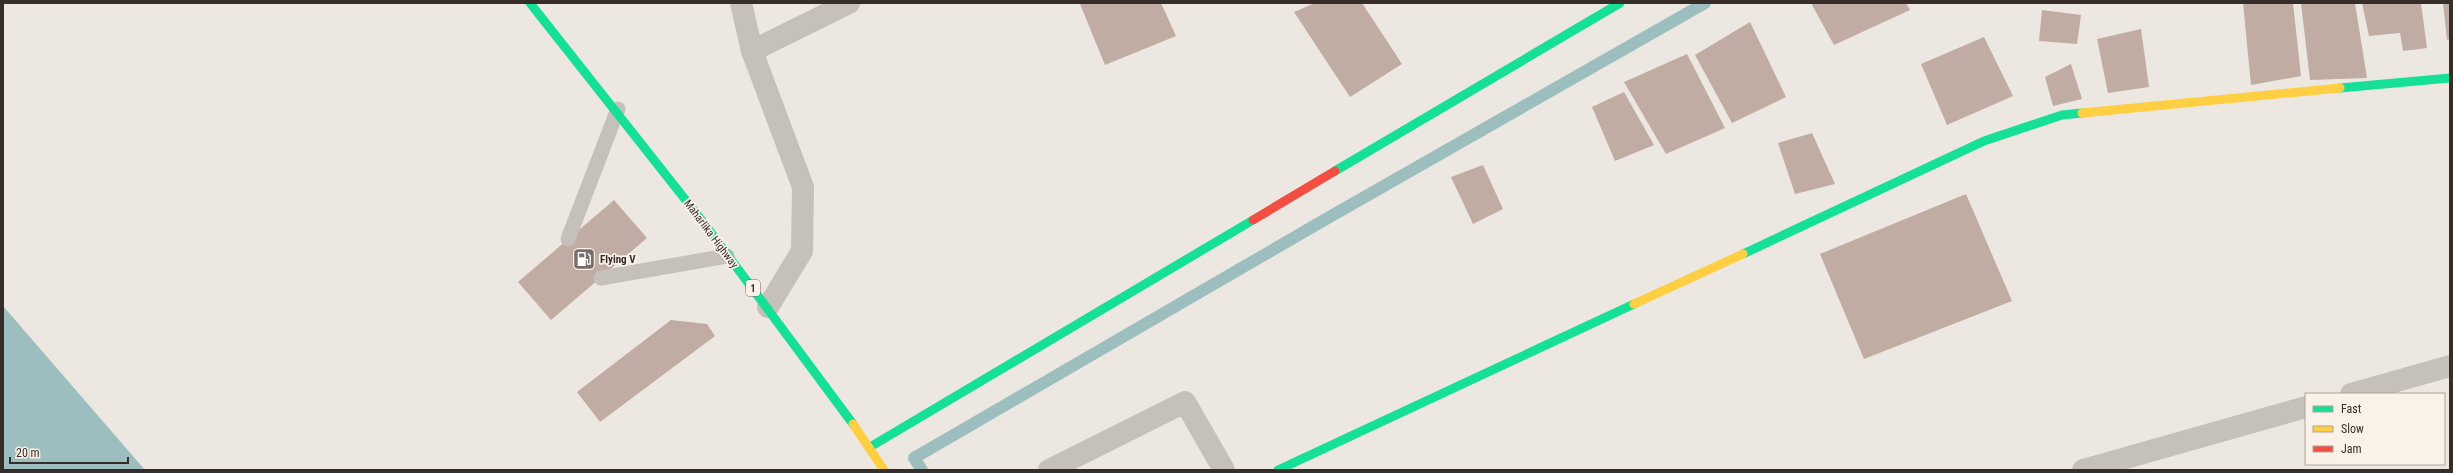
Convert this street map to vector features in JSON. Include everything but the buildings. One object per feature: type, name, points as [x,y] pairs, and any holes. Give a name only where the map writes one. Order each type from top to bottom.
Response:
[{"type":"main road","name":"Maharlika Highway","points":[[530,3],[618,110],[727,256],[768,307],[870,447],[884,470]]},
{"type":"main road","points":[[870,447],[1620,3]]},
{"type":"main road","points":[[1278,470],[1984,141],[2062,115],[2450,78]]},
{"type":"street","points":[[741,3],[752,51],[803,187],[802,251],[768,307]]},
{"type":"street","points":[[752,51],[849,3]]},
{"type":"street","points":[[2355,393],[2450,366]]},
{"type":"street","points":[[1049,470],[1185,402],[1224,470]]},
{"type":"street","points":[[2083,470],[2305,407]]},
{"type":"lane","points":[[568,239],[618,110]]},
{"type":"lane","points":[[601,278],[727,256]]},
{"type":"water","points":[[3,306],[145,470],[3,470]]},
{"type":"waterway","points":[[922,470],[914,458],[1326,219],[1705,3]]},
{"type":"traffic: fast","points":[[530,3],[703,222],[853,424]]},
{"type":"traffic: fast","points":[[1335,171],[1620,3]]},
{"type":"traffic: fast","points":[[2340,88],[2450,78]]},
{"type":"traffic: fast","points":[[1743,254],[1984,141],[2062,115],[2082,113]]},
{"type":"traffic: fast","points":[[870,447],[1253,220]]},
{"type":"traffic: fast","points":[[1278,470],[1634,304]]},
{"type":"traffic: slow","points":[[2082,113],[2340,88]]},
{"type":"traffic: slow","points":[[1634,304],[1743,254]]},
{"type":"traffic: slow","points":[[853,424],[884,470]]},
{"type":"traffic: jam","points":[[1253,220],[1335,171]]},
{"type":"place","name":"Flying V","points":[[584,259]]}]
